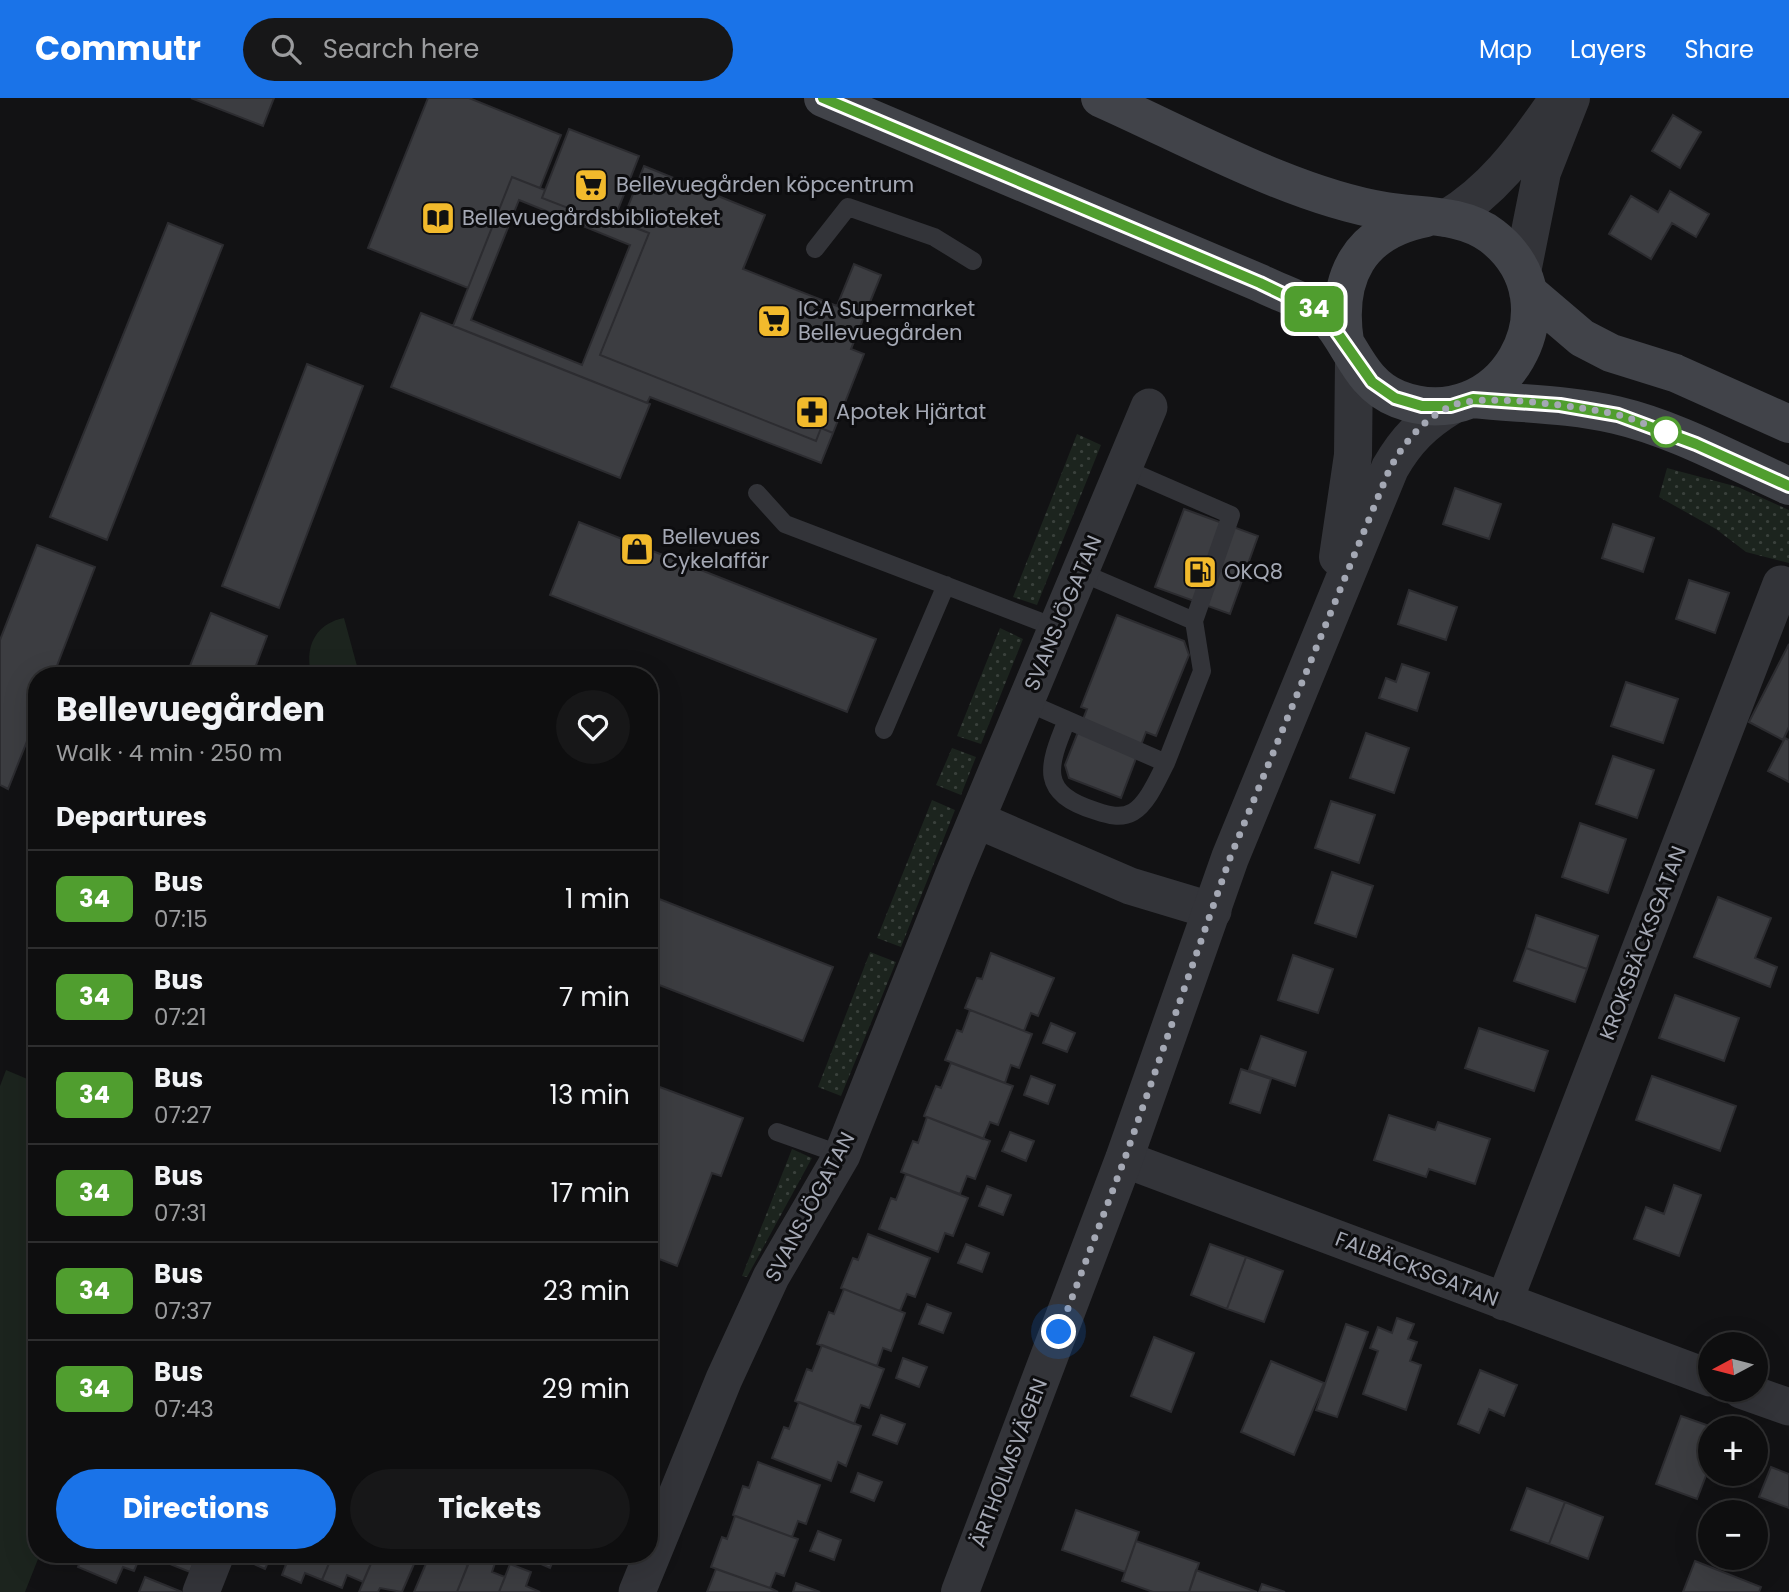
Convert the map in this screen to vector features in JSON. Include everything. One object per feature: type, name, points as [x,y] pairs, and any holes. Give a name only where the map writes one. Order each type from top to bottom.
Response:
[{"type":"main road","points":[[823,98],[1260,283],[1324,314],[1372,382],[1395,398],[1422,406],[1462,402],[1560,405],[1618,415],[1696,444],[1789,486]]},
{"type":"main road","points":[[1100,98],[1286,181],[1332,198],[1384,211],[1439,217],[1470,224],[1491,235],[1509,252],[1525,282],[1582,338],[1611,353],[1675,373],[1789,424]]},
{"type":"main road","points":[[1349,351],[1341,313],[1345,284],[1357,258],[1377,237],[1403,223],[1439,217]]},
{"type":"main road","points":[[1462,402],[1495,386],[1513,367],[1525,344],[1530,318],[1525,282]]},
{"type":"street","points":[[1439,217],[1469,205],[1502,173],[1559,98]]},
{"type":"street","points":[[1525,282],[1539,181],[1556,131],[1571,98]]},
{"type":"street","name":"ÄRTHOLMSVÄGEN","points":[[1326,628],[1353,455],[1349,351]]},
{"type":"street","name":"ÄRTHOLMSVÄGEN","points":[[969,1589],[1230,858],[1390,468],[1407,440],[1423,424],[1462,402]]},
{"type":"street","name":"SVANSJÖGATAN","points":[[658,1528],[771,1277],[842,1155],[977,820],[1149,407]]},
{"type":"street","name":"KROKSBÄCKSGATAN","points":[[1504,1302],[1785,587]]},
{"type":"street","points":[[977,820],[1130,886],[1213,911]]},
{"type":"street","name":"FALBÄCKSGATAN","points":[[1125,1158],[1698,1374]]},
{"type":"street","points":[[1768,1400],[1789,1407]]},
{"type":"street","points":[[201,1592],[212,1563]]},
{"type":"street","name":"SVANSJÖGATAN","points":[[636,1592],[645,1563]]},
{"type":"lane","points":[[815,249],[848,206],[934,237],[973,261]]},
{"type":"lane","points":[[1067,720],[1055,751],[1052,771],[1058,792],[1071,803],[1114,817],[1133,812],[1147,797],[1166,763],[1202,671],[1194,621],[1231,515],[1123,468]]},
{"type":"lane","points":[[757,493],[785,524],[1056,628]]},
{"type":"lane","points":[[1080,572],[1194,621]]},
{"type":"lane","points":[[884,730],[946,585]]},
{"type":"lane","points":[[1026,702],[1166,763]]},
{"type":"lane","points":[[777,1132],[842,1155]]},
{"type":"shaded area","points":[[1077,434],[1101,445],[1037,605],[1013,597]]},
{"type":"shaded area","points":[[1667,468],[1738,487],[1789,510],[1789,563],[1746,552],[1716,529],[1659,497]]},
{"type":"shaded area","points":[[344,618],[357,667],[309,667],[309,656],[314,639],[325,626]]},
{"type":"shaded area","points":[[1000,628],[1023,639],[981,744],[957,736]]},
{"type":"shaded area","points":[[952,748],[976,757],[961,795],[936,785]]},
{"type":"shaded area","points":[[932,800],[955,810],[901,947],[877,938]]},
{"type":"shaded area","points":[[870,952],[896,962],[841,1096],[818,1087]]},
{"type":"shaded area","points":[[6,1070],[28,1079],[28,1563],[36,1563],[25,1592],[0,1592],[0,1086]]},
{"type":"shaded area","points":[[792,1149],[812,1158],[747,1277],[742,1276]]},
{"type":"building","points":[[191,98],[274,98],[263,126]]},
{"type":"building","name":"Bellevuegårdsbiblioteket","points":[[428,98],[469,98],[561,135],[540,188],[512,177],[468,288],[368,248]]},
{"type":"building","points":[[1673,115],[1701,132],[1680,168],[1652,151]]},
{"type":"building","points":[[569,129],[639,156],[612,225],[542,198]]},
{"type":"building","points":[[644,166],[765,215],[743,269],[837,306],[854,264],[881,275],[851,349],[864,354],[833,433],[821,428],[816,441],[600,355],[649,233],[622,222]]},
{"type":"building","points":[[512,177],[545,190],[542,198],[612,225],[614,220],[649,233],[600,355],[816,441],[821,428],[833,433],[821,463],[650,397],[647,403],[453,326]],"holes":[[[519,200],[630,245],[582,365],[471,320]]]},
{"type":"building","points":[[1670,191],[1709,214],[1696,237],[1672,223],[1651,259],[1609,234],[1631,196],[1658,212]]},
{"type":"building","points":[[168,223],[223,245],[107,540],[50,517]]},
{"type":"building","points":[[421,313],[650,404],[620,478],[391,387]]},
{"type":"building","points":[[307,364],[363,386],[279,608],[222,586]]},
{"type":"building","points":[[1455,488],[1501,504],[1489,539],[1443,524]]},
{"type":"building","points":[[1184,509],[1258,536],[1230,614],[1155,587]]},
{"type":"building","points":[[579,522],[876,639],[847,712],[550,595]]},
{"type":"building","points":[[1613,524],[1654,538],[1643,572],[1602,558]]},
{"type":"building","points":[[37,545],[95,567],[56,667],[28,667],[28,739],[8,789],[0,785],[0,640]]},
{"type":"building","points":[[1689,580],[1729,593],[1715,633],[1676,619]]},
{"type":"building","points":[[1409,590],[1457,607],[1446,640],[1398,624]]},
{"type":"building","points":[[211,613],[267,636],[255,667],[190,667]]},
{"type":"building","points":[[1117,615],[1184,641],[1189,655],[1156,736],[1146,732],[1121,798],[1069,778],[1065,765],[1087,709],[1081,707]]},
{"type":"building","points":[[1789,644],[1789,727],[1783,740],[1749,722]]},
{"type":"building","points":[[1402,664],[1429,673],[1417,711],[1379,698],[1386,678],[1396,682]]},
{"type":"building","points":[[1626,682],[1678,699],[1663,743],[1611,726]]},
{"type":"building","points":[[1366,733],[1409,748],[1394,793],[1350,778]]},
{"type":"building","points":[[1785,738],[1789,740],[1789,782],[1768,771]]},
{"type":"building","points":[[1613,756],[1654,770],[1637,818],[1596,804]]},
{"type":"building","points":[[1331,801],[1375,815],[1359,863],[1315,848]]},
{"type":"building","points":[[1580,823],[1626,839],[1608,893],[1562,877]]},
{"type":"building","points":[[1332,872],[1373,886],[1356,937],[1315,923]]},
{"type":"building","points":[[1718,897],[1771,918],[1755,958],[1777,967],[1770,987],[1694,957]]},
{"type":"building","points":[[658,899],[833,967],[803,1041],[658,985]]},
{"type":"building","points":[[1536,915],[1598,936],[1587,969],[1526,948]]},
{"type":"building","points":[[1526,948],[1587,969],[1575,1002],[1514,981]]},
{"type":"building","points":[[991,953],[1054,978],[1038,1016],[1031,1013],[1024,1031],[965,1008],[977,978],[982,979]]},
{"type":"building","points":[[1293,955],[1333,969],[1318,1013],[1278,1000]]},
{"type":"building","points":[[1675,995],[1739,1018],[1724,1061],[1659,1038]]},
{"type":"building","points":[[970,1010],[1032,1034],[1019,1068],[1011,1065],[1005,1083],[945,1060],[957,1030],[962,1032]]},
{"type":"building","points":[[1051,1023],[1075,1033],[1067,1052],[1043,1043]]},
{"type":"building","points":[[1479,1028],[1548,1051],[1534,1091],[1465,1068]]},
{"type":"building","points":[[1261,1036],[1306,1052],[1295,1086],[1249,1070]]},
{"type":"building","points":[[951,1063],[1013,1086],[998,1125],[990,1122],[983,1139],[924,1116],[936,1086],[941,1088]]},
{"type":"building","points":[[1241,1069],[1271,1079],[1260,1113],[1230,1103]]},
{"type":"building","points":[[1031,1076],[1055,1085],[1048,1104],[1024,1095]]},
{"type":"building","points":[[1652,1076],[1736,1106],[1720,1151],[1636,1120]]},
{"type":"building","points":[[658,1086],[743,1118],[721,1176],[712,1173],[677,1266],[658,1259]]},
{"type":"building","points":[[1389,1115],[1435,1130],[1438,1122],[1490,1139],[1475,1184],[1429,1169],[1426,1177],[1374,1160]]},
{"type":"building","points":[[927,1117],[990,1141],[975,1179],[967,1176],[960,1194],[901,1172],[913,1141],[918,1143]]},
{"type":"building","points":[[1010,1132],[1034,1141],[1026,1161],[1002,1151]]},
{"type":"building","points":[[906,1174],[968,1198],[953,1236],[945,1233],[938,1252],[879,1229],[891,1198],[896,1200]]},
{"type":"building","points":[[1674,1185],[1701,1195],[1679,1256],[1634,1239],[1646,1207],[1664,1214]]},
{"type":"building","points":[[987,1186],[1011,1195],[1003,1215],[979,1206]]},
{"type":"building","points":[[868,1234],[930,1258],[915,1297],[907,1294],[900,1311],[841,1288],[853,1258],[858,1260]]},
{"type":"building","points":[[966,1244],[989,1253],[982,1272],[958,1263]]},
{"type":"building","points":[[1210,1244],[1246,1257],[1227,1309],[1191,1295]]},
{"type":"building","points":[[1246,1257],[1283,1271],[1264,1322],[1227,1309]]},
{"type":"building","points":[[844,1289],[905,1313],[891,1351],[883,1348],[877,1366],[817,1344],[829,1312],[834,1314]]},
{"type":"building","points":[[927,1304],[951,1313],[943,1333],[919,1324]]},
{"type":"building","points":[[1397,1318],[1414,1324],[1408,1339],[1417,1342],[1410,1361],[1421,1365],[1406,1410],[1363,1394],[1378,1351],[1370,1348],[1378,1327],[1392,1333]]},
{"type":"building","points":[[1346,1324],[1368,1332],[1337,1417],[1316,1410]]},
{"type":"building","points":[[1154,1337],[1194,1353],[1171,1412],[1131,1396]]},
{"type":"building","points":[[822,1345],[884,1369],[869,1408],[861,1405],[854,1424],[795,1401],[807,1369],[812,1371]]},
{"type":"building","points":[[903,1358],[927,1367],[919,1387],[896,1378]]},
{"type":"building","points":[[1271,1361],[1324,1383],[1294,1455],[1241,1432]]},
{"type":"building","points":[[1480,1370],[1517,1385],[1504,1416],[1489,1409],[1479,1433],[1458,1424]]},
{"type":"building","points":[[799,1402],[861,1426],[846,1466],[838,1462],[831,1481],[772,1458],[784,1427],[789,1429]]},
{"type":"building","points":[[881,1415],[905,1424],[897,1444],[873,1435]]},
{"type":"building","points":[[1681,1416],[1698,1422],[1698,1486],[1702,1486],[1697,1499],[1656,1484]]},
{"type":"building","points":[[758,1462],[820,1485],[806,1524],[798,1521],[792,1537],[733,1515],[743,1486],[749,1488]]},
{"type":"building","points":[[1771,1467],[1789,1474],[1789,1508],[1759,1497],[1763,1486],[1768,1486]]},
{"type":"building","points":[[858,1473],[882,1482],[874,1501],[851,1492]]},
{"type":"building","points":[[1527,1488],[1565,1502],[1549,1544],[1511,1530]]},
{"type":"building","points":[[1565,1502],[1603,1517],[1588,1559],[1549,1544]]},
{"type":"building","points":[[1076,1510],[1139,1532],[1125,1572],[1062,1550]]},
{"type":"building","points":[[735,1516],[798,1539],[784,1576],[776,1573],[770,1588],[711,1567],[722,1537],[727,1539]]},
{"type":"building","points":[[818,1531],[841,1540],[834,1560],[810,1551]]},
{"type":"building","points":[[1136,1541],[1199,1563],[1189,1592],[1153,1592],[1122,1581]]},
{"type":"building","points":[[1695,1561],[1698,1562],[1698,1570],[1718,1570],[1761,1587],[1759,1592],[1683,1592]]},
{"type":"building","points":[[80,1563],[137,1563],[134,1571],[123,1567],[116,1583],[78,1567]]},
{"type":"building","points":[[167,1563],[194,1563],[190,1572]]},
{"type":"building","points":[[252,1563],[268,1563],[265,1569]]},
{"type":"building","points":[[287,1563],[329,1563],[322,1580],[305,1573],[301,1583],[282,1575]]},
{"type":"building","points":[[329,1563],[371,1563],[363,1582],[347,1575],[342,1588],[322,1580]]},
{"type":"building","points":[[371,1563],[414,1564],[402,1592],[380,1588],[378,1592],[359,1592]]},
{"type":"building","points":[[426,1563],[468,1565],[457,1592],[414,1592]]},
{"type":"building","points":[[468,1563],[495,1563],[492,1572],[505,1577],[499,1592],[457,1592]]},
{"type":"building","points":[[539,1563],[552,1563],[550,1568]]},
{"type":"building","points":[[510,1564],[531,1572],[526,1586],[540,1592],[499,1592]]},
{"type":"building","points":[[716,1569],[770,1588],[778,1592],[707,1592]]},
{"type":"building","points":[[1196,1570],[1257,1592],[1189,1592]]},
{"type":"building","points":[[145,1577],[182,1592],[139,1592]]},
{"type":"building","points":[[796,1583],[820,1592],[793,1592]]},
{"type":"building","points":[[1262,1584],[1285,1592],[1259,1592]]},
{"type":"bus line","name":"34","points":[[823,98],[1020,184],[1260,283],[1324,314],[1372,382],[1395,398],[1422,406],[1451,406],[1473,399],[1560,405],[1618,415],[1696,444],[1789,486]]},
{"type":"place","name":"Bellevuegården köpcentrum","points":[[591,185]]},
{"type":"place","name":"Bellevuegårdsbiblioteket","points":[[438,218]]},
{"type":"place","name":"ICA Supermarket Bellevuegården","points":[[774,321]]},
{"type":"place","name":"Apotek Hjärtat","points":[[812,412]]},
{"type":"place","name":"Bellevues Cykelaffär","points":[[637,549]]},
{"type":"place","name":"OKQ8","points":[[1200,572]]},
{"type":"route","points":[[1059,1332],[1125,1158],[1230,858],[1390,468],[1407,440],[1423,424],[1451,406],[1473,399],[1560,405],[1618,415],[1666,432]]}]
